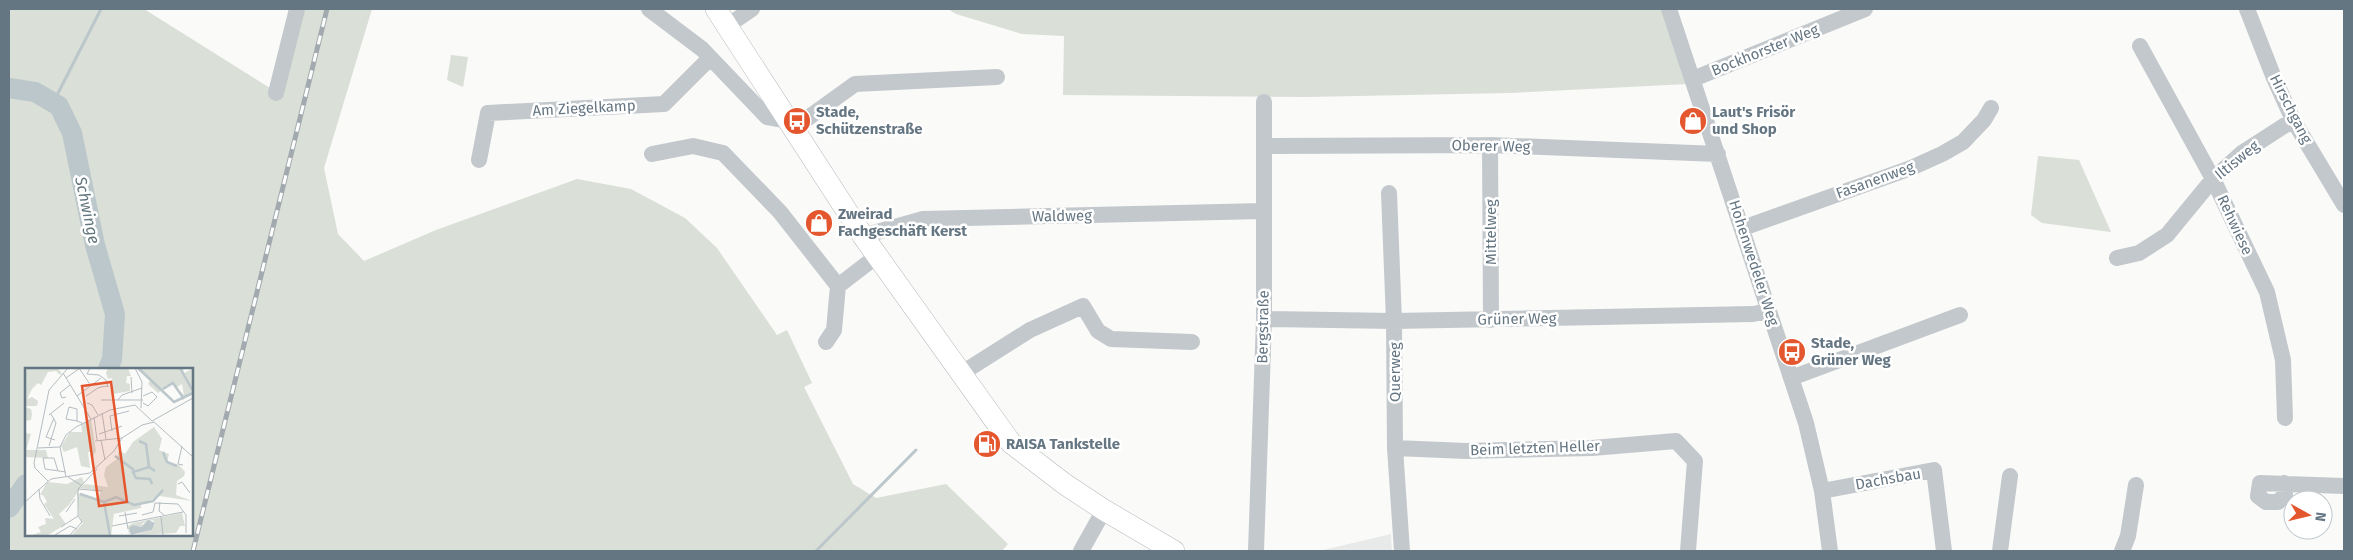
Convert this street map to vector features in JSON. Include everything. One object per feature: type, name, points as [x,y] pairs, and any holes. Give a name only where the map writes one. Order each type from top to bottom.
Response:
[{"type":"main road","points":[[721,17],[863,236],[1011,443],[1066,485],[1104,510],[1174,551]]},
{"type":"street","points":[[276,93],[297,9]]},
{"type":"street","points":[[649,9],[702,49],[709,59],[767,117],[792,124],[855,84],[997,77]]},
{"type":"street","points":[[721,17],[752,9]]},
{"type":"street","name":"Hohenwedeler Weg","points":[[1669,9],[1806,423],[1822,491],[1830,551]]},
{"type":"street","name":"Bockhorster Weg","points":[[1693,79],[1864,9]]},
{"type":"street","name":"Hirschgang","points":[[2247,9],[2293,120],[2344,205]]},
{"type":"street","name":"Rehwiese","points":[[2140,46],[2213,179],[2267,292],[2283,360],[2285,418]]},
{"type":"street","name":"Am Ziegelkamp","points":[[479,160],[488,112],[664,104],[709,59]]},
{"type":"street","name":"Bergstraße","points":[[1256,551],[1264,318],[1264,102]]},
{"type":"street","name":"Fasanenweg","points":[[1743,228],[1911,168],[1942,154],[1963,142],[1984,120],[1991,108]]},
{"type":"street","name":"Iltisweg","points":[[2117,258],[2139,253],[2167,234],[2213,179],[2242,153],[2293,120]]},
{"type":"street","name":"Oberer Weg","points":[[1264,146],[1490,145],[1718,154]]},
{"type":"street","name":"Mittelweg","points":[[1490,145],[1491,320]]},
{"type":"street","points":[[652,154],[693,146],[722,153],[780,212],[838,286],[834,330],[826,342]]},
{"type":"street","name":"Querweg","points":[[1389,193],[1394,321],[1395,448],[1402,551]]},
{"type":"street","name":"Waldweg","points":[[863,236],[923,219],[1263,211]]},
{"type":"street","points":[[838,286],[877,256]]},
{"type":"street","points":[[962,373],[1030,330],[1083,306],[1098,331],[1111,339],[1192,342]]},
{"type":"street","name":"Grüner Weg","points":[[1264,318],[1394,321],[1491,320],[1753,314],[1769,311]]},
{"type":"street","points":[[1791,378],[1960,315]]},
{"type":"street","name":"Beim letzten Heller","points":[[1395,448],[1466,451],[1592,448],[1676,441],[1695,461],[1688,551]]},
{"type":"street","name":"Dachsbau","points":[[1822,491],[1934,470],[1944,551]]},
{"type":"street","points":[[2000,551],[2010,476]]},
{"type":"street","points":[[2284,484],[2344,486]]},
{"type":"street","points":[[2122,551],[2128,536],[2136,485]]},
{"type":"street","points":[[1081,551],[1104,510]]},
{"type":"shaded area","points":[[9,9],[144,9],[278,93],[300,9],[372,9],[324,168],[338,234],[364,261],[436,230],[577,179],[631,189],[685,218],[717,248],[777,335],[787,330],[812,383],[804,387],[853,484],[876,498],[946,484],[1008,544],[1002,551],[9,551]]},
{"type":"shaded area","points":[[948,9],[1662,9],[1688,84],[1509,93],[1306,97],[1063,95],[1064,36],[1022,34],[956,14]]},
{"type":"shaded area","points":[[451,55],[468,57],[463,87],[447,80]]},
{"type":"shaded area","points":[[2038,156],[2079,160],[2111,232],[2042,223],[2031,215]]},
{"type":"shaded area","points":[[1391,534],[1392,551],[1319,551]]},
{"type":"waterway","points":[[53,103],[101,9]]},
{"type":"waterway","name":"Schwinge","points":[[9,88],[35,92],[59,106],[72,133],[95,245],[115,314],[112,359],[108,368]]},
{"type":"waterway","points":[[816,551],[916,450]]},
{"type":"waterway","name":"Schwinge","points":[[9,508],[25,485]]},
{"type":"railway","points":[[193,551],[327,9]]},
{"type":"place","name":"Stade, Schützenstraße","points":[[797,121]]},
{"type":"place","name":"Laut's Frisör und Shop","points":[[1693,121]]},
{"type":"place","name":"Zweirad Fachgeschäft Kerst","points":[[819,223]]},
{"type":"place","name":"Stade, Grüner Weg","points":[[1792,352]]},
{"type":"place","name":"RAISA Tankstelle","points":[[987,444]]}]
